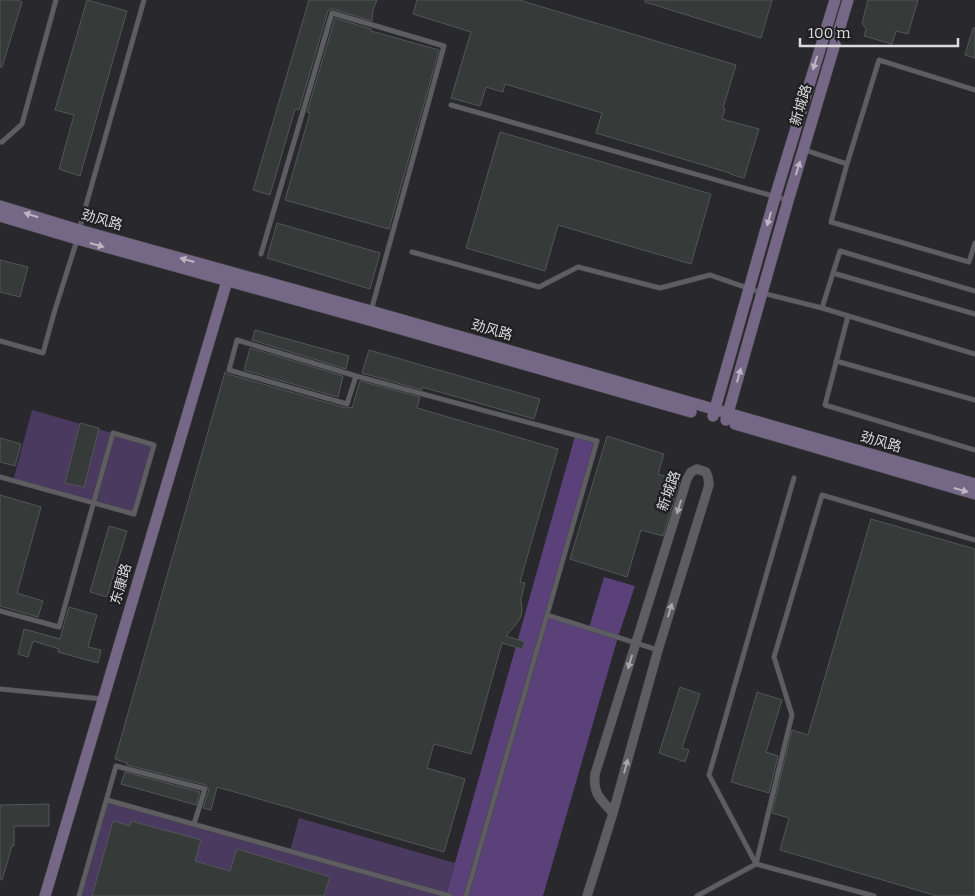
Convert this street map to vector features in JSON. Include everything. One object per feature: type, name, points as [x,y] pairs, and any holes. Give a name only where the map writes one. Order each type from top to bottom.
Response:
[{"type":"street","name":"新城路","points":[[714,414],[775,197],[834,0]]},
{"type":"street","name":"新城路","points":[[727,418],[788,201],[848,0]]},
{"type":"street","name":"劲风路","points":[[0,206],[78,235],[227,281],[370,316]]},
{"type":"street","name":"劲风路","points":[[0,216],[78,235],[714,414],[975,494]]},
{"type":"street","name":"东康路","points":[[45,896],[227,281]]},
{"type":"street","name":"劲风路","points":[[727,418],[975,484]]},
{"type":"street","name":"新城路","points":[[587,896],[613,813],[658,650],[708,485],[706,472],[697,469],[691,472],[687,479],[595,774],[594,784],[597,794],[613,813]]},
{"type":"lane","points":[[0,142],[22,124],[56,0]]},
{"type":"lane","points":[[0,341],[43,354],[144,0]]},
{"type":"lane","points":[[261,254],[332,13],[444,46],[370,316]]},
{"type":"lane","points":[[975,90],[879,60],[830,222],[975,264]]},
{"type":"lane","points":[[451,105],[788,201]]},
{"type":"lane","points":[[804,150],[847,164]]},
{"type":"lane","points":[[969,262],[975,243]]},
{"type":"lane","points":[[822,308],[840,251],[975,291]]},
{"type":"lane","points":[[412,252],[539,287],[578,267],[660,288],[710,275],[762,293],[822,308],[975,354]]},
{"type":"lane","points":[[833,273],[975,314]]},
{"type":"lane","points":[[848,316],[824,406],[975,450]]},
{"type":"lane","points":[[356,376],[347,404],[229,370],[237,340],[356,376],[597,442],[466,896]]},
{"type":"lane","points":[[836,361],[975,400]]},
{"type":"lane","points":[[0,477],[94,503],[134,514],[154,445],[113,433],[94,503],[59,627],[0,611]]},
{"type":"lane","points":[[756,864],[709,775],[794,478]]},
{"type":"lane","points":[[756,864],[792,715],[774,657],[822,495],[975,540]]},
{"type":"lane","points":[[547,615],[658,650]]},
{"type":"lane","points":[[0,689],[103,699]]},
{"type":"lane","points":[[79,896],[116,766],[204,789],[194,824]]},
{"type":"lane","points":[[107,800],[450,896]]},
{"type":"lane","points":[[697,896],[756,864],[874,896]]},
{"type":"shaded area","points":[[32,410],[154,445],[134,514],[13,481]]},
{"type":"shaded area","points":[[575,436],[597,441],[547,615],[589,628],[604,577],[635,586],[618,637],[543,896],[446,895]]},
{"type":"shaded area","points":[[107,800],[290,851],[299,818],[455,863],[446,894],[450,896],[79,896]]},
{"type":"building","points":[[0,0],[17,0],[22,2],[2,67],[0,67]]},
{"type":"building","points":[[87,0],[127,11],[80,176],[59,169],[74,115],[55,110]]},
{"type":"building","points":[[309,0],[377,0],[373,10],[372,21],[333,9],[328,11],[299,110],[295,109],[270,195],[253,190]]},
{"type":"building","points":[[417,0],[519,0],[736,65],[723,108],[725,109],[722,119],[759,129],[744,178],[596,133],[602,113],[505,84],[503,92],[486,87],[480,106],[451,98],[471,32],[413,14]]},
{"type":"building","points":[[645,0],[772,0],[761,38],[645,2]]},
{"type":"building","points":[[868,0],[918,0],[908,34],[896,31],[892,44],[864,36],[866,29],[862,23]]},
{"type":"building","points":[[335,18],[371,29],[371,31],[439,50],[389,229],[285,200],[310,113],[307,112]]},
{"type":"building","points":[[973,28],[975,28],[975,58],[965,55]]},
{"type":"building","points":[[500,132],[711,194],[691,264],[558,225],[545,271],[466,248]]},
{"type":"building","points":[[277,223],[380,253],[370,289],[267,258]]},
{"type":"building","points":[[0,260],[28,267],[20,297],[0,292]]},
{"type":"building","points":[[255,330],[349,356],[346,369],[252,340]]},
{"type":"building","points":[[250,348],[343,376],[338,397],[244,370]]},
{"type":"building","points":[[369,350],[540,399],[534,419],[422,387],[422,390],[362,373]]},
{"type":"building","points":[[225,372],[346,408],[352,408],[360,381],[420,397],[417,408],[558,449],[520,582],[525,583],[521,599],[521,616],[506,636],[525,642],[522,649],[502,643],[471,754],[434,744],[427,768],[465,779],[444,852],[217,787],[211,810],[203,808],[209,790],[206,785],[127,765],[127,763],[115,759]]},
{"type":"building","points":[[80,423],[99,428],[84,487],[65,483]]},
{"type":"building","points":[[607,436],[664,454],[658,474],[680,481],[663,536],[641,530],[627,577],[570,559]]},
{"type":"building","points":[[0,438],[21,444],[15,466],[0,462]]},
{"type":"building","points":[[0,495],[41,507],[17,593],[43,601],[38,617],[0,606]]},
{"type":"building","points":[[871,519],[975,549],[975,896],[937,896],[780,850],[789,818],[772,813],[792,730],[808,735]]},
{"type":"building","points":[[109,526],[127,531],[107,597],[90,592]]},
{"type":"building","points":[[69,607],[97,615],[88,647],[101,650],[98,663],[58,652],[59,649],[33,641],[28,657],[18,654],[24,629],[60,639]]},
{"type":"building","points":[[680,687],[700,694],[682,748],[689,750],[685,762],[659,753]]},
{"type":"building","points":[[757,692],[782,700],[766,752],[778,756],[769,793],[731,782]]},
{"type":"building","points":[[125,772],[200,792],[196,805],[121,784]]},
{"type":"building","points":[[49,804],[49,826],[14,826],[14,846],[12,846],[2,880],[0,879],[0,805]]},
{"type":"building","points":[[113,821],[130,826],[131,821],[201,840],[195,861],[230,871],[237,849],[330,877],[324,896],[92,896]]}]
